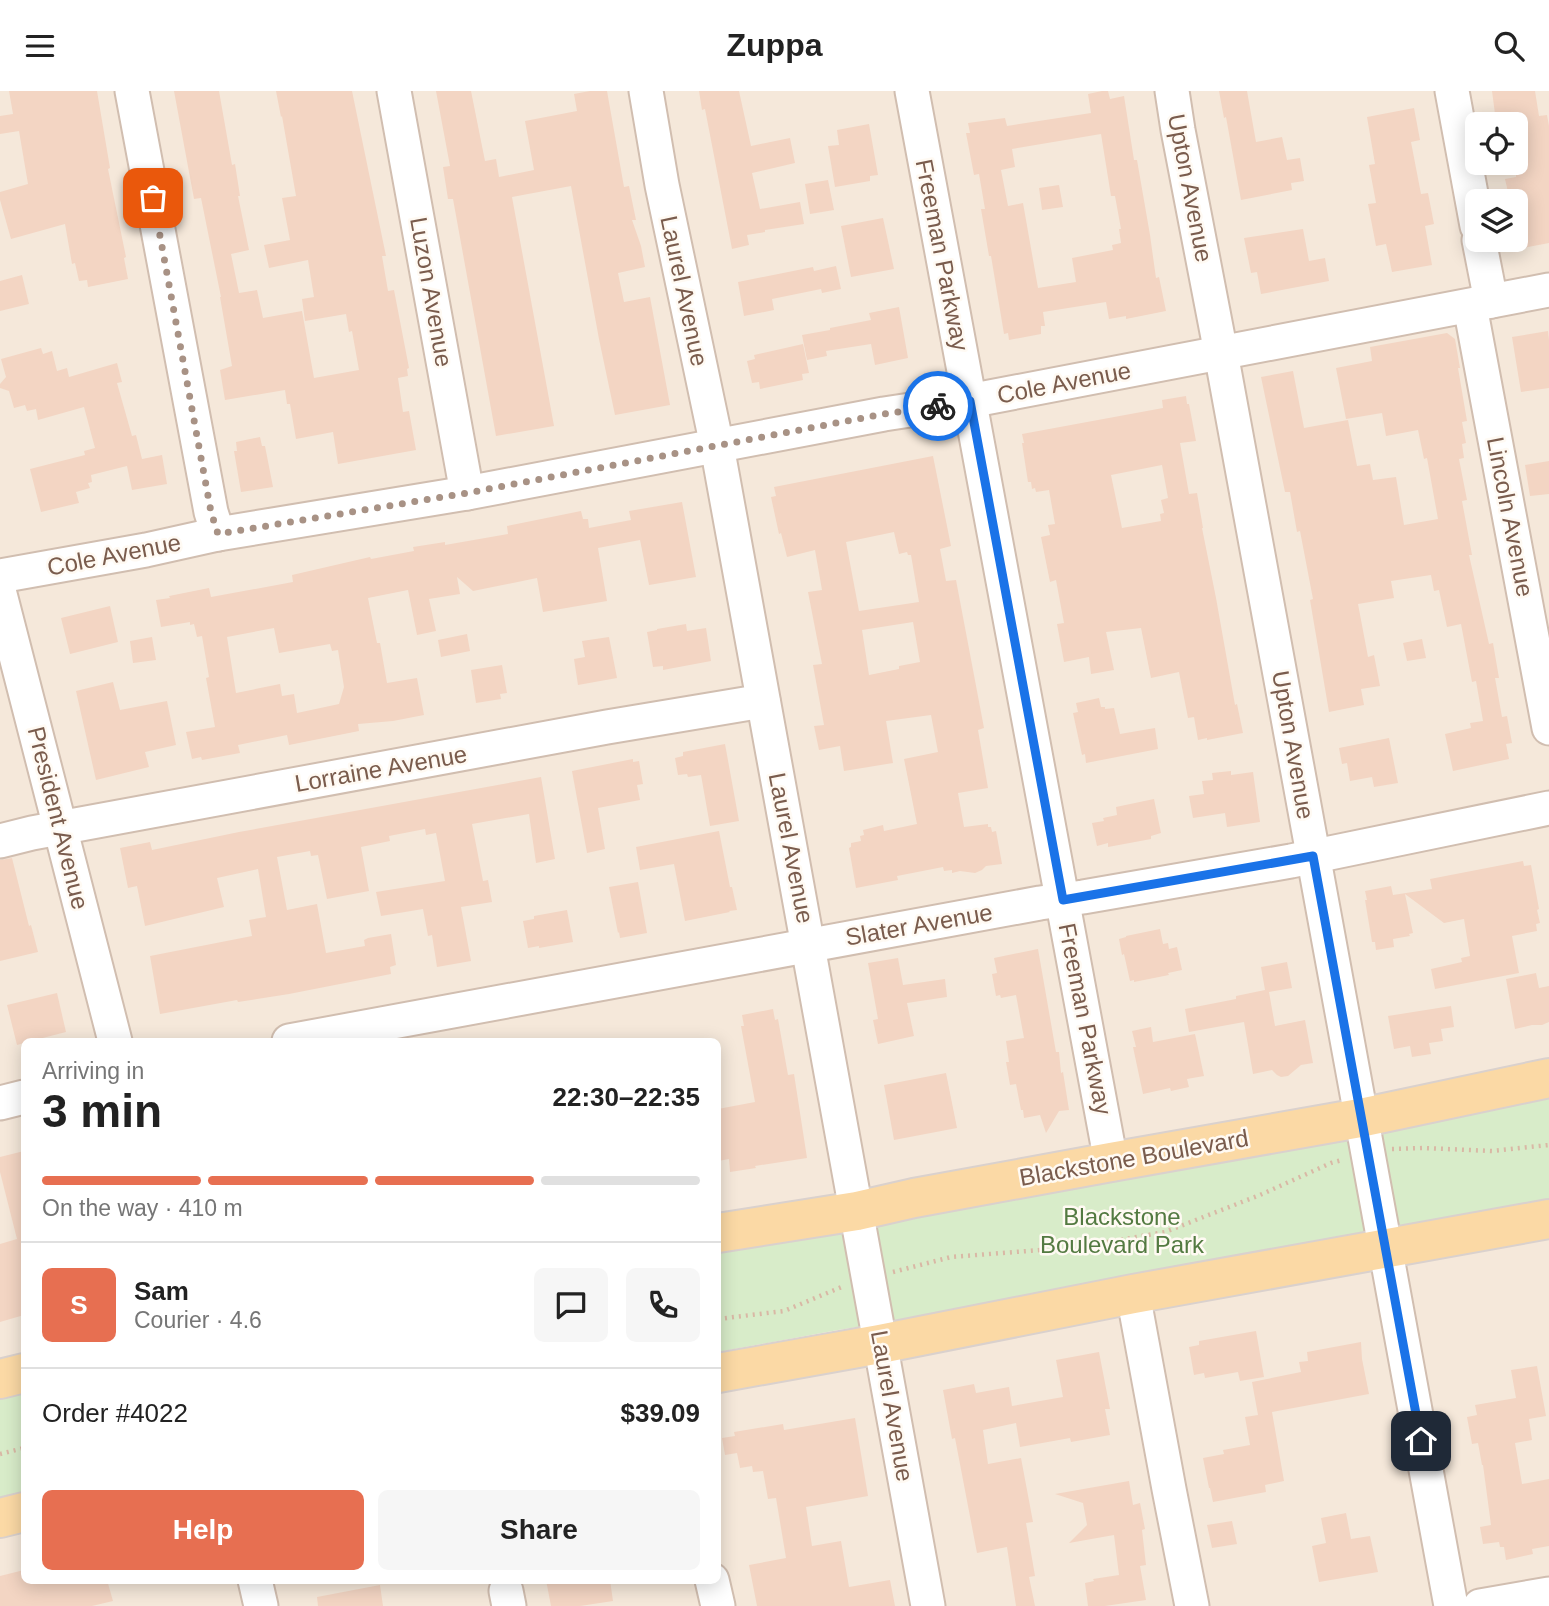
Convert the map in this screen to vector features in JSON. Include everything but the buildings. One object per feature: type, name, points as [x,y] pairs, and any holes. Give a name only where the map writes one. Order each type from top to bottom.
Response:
[{"type":"main road","name":"Blackstone Boulevard","points":[[721,1233],[857,1211],[1111,1162],[1364,1135],[1549,1079]]},
{"type":"main road","points":[[721,1372],[1549,1219]]},
{"type":"main road","points":[[0,1379],[21,1374]]},
{"type":"main road","points":[[0,1518],[21,1513]]},
{"type":"street","points":[[132,91],[211,512],[218,534]]},
{"type":"street","name":"Luzon Avenue","points":[[394,91],[467,493]]},
{"type":"street","name":"Laurel Avenue","points":[[646,91],[662,185],[717,446],[928,1606]]},
{"type":"street","name":"Freeman Parkway","points":[[912,91],[1111,1162]]},
{"type":"street","name":"Upton Avenue","points":[[1172,91],[1451,1606]]},
{"type":"street","points":[[1452,91],[1470,189]]},
{"type":"street","name":"Lincoln Avenue","points":[[1479,252],[1480,303],[1549,728]]},
{"type":"street","name":"Cole Avenue","points":[[0,576],[218,534],[467,493],[884,414],[970,401],[1549,290]]},
{"type":"street","name":"President Avenue","points":[[0,594],[114,1038]]},
{"type":"street","name":"Lorraine Avenue","points":[[0,841],[593,729],[763,701]]},
{"type":"street","name":"Slater Avenue","points":[[305,1038],[1313,856],[1549,808]]},
{"type":"street","points":[[0,1103],[21,1098]]},
{"type":"street","points":[[1133,1294],[1192,1606]]},
{"type":"street","points":[[255,1584],[261,1606]]},
{"type":"street","points":[[713,1584],[718,1606]]},
{"type":"street","points":[[1480,1606],[1549,1594]]},
{"type":"path","points":[[721,1319],[784,1311],[834,1289],[951,1257],[1079,1247],[1165,1232],[1260,1195],[1331,1163],[1364,1135],[1391,1149],[1492,1151],[1549,1145]]},
{"type":"path","points":[[0,1454],[21,1449]]},
{"type":"shaded area","points":[[0,91],[1549,91],[1549,1085],[721,1234],[721,1038],[21,1038],[21,1375],[0,1381]]},
{"type":"shaded area","points":[[1549,1220],[1549,1606],[0,1606],[0,1524],[21,1519],[21,1584],[721,1584],[721,1372]]},
{"type":"green space","name":"Blackstone Boulevard Park","points":[[1549,1094],[1549,1200],[1413,1224],[1131,1286],[838,1330],[721,1351],[721,1247]]},
{"type":"green space","points":[[21,1389],[21,1498],[0,1504],[0,1394]]},
{"type":"way so far","points":[[153,198],[211,512],[218,534],[467,493],[938,406]]},
{"type":"route","points":[[938,406],[970,401],[1063,900],[1313,856],[1421,1441]]}]
